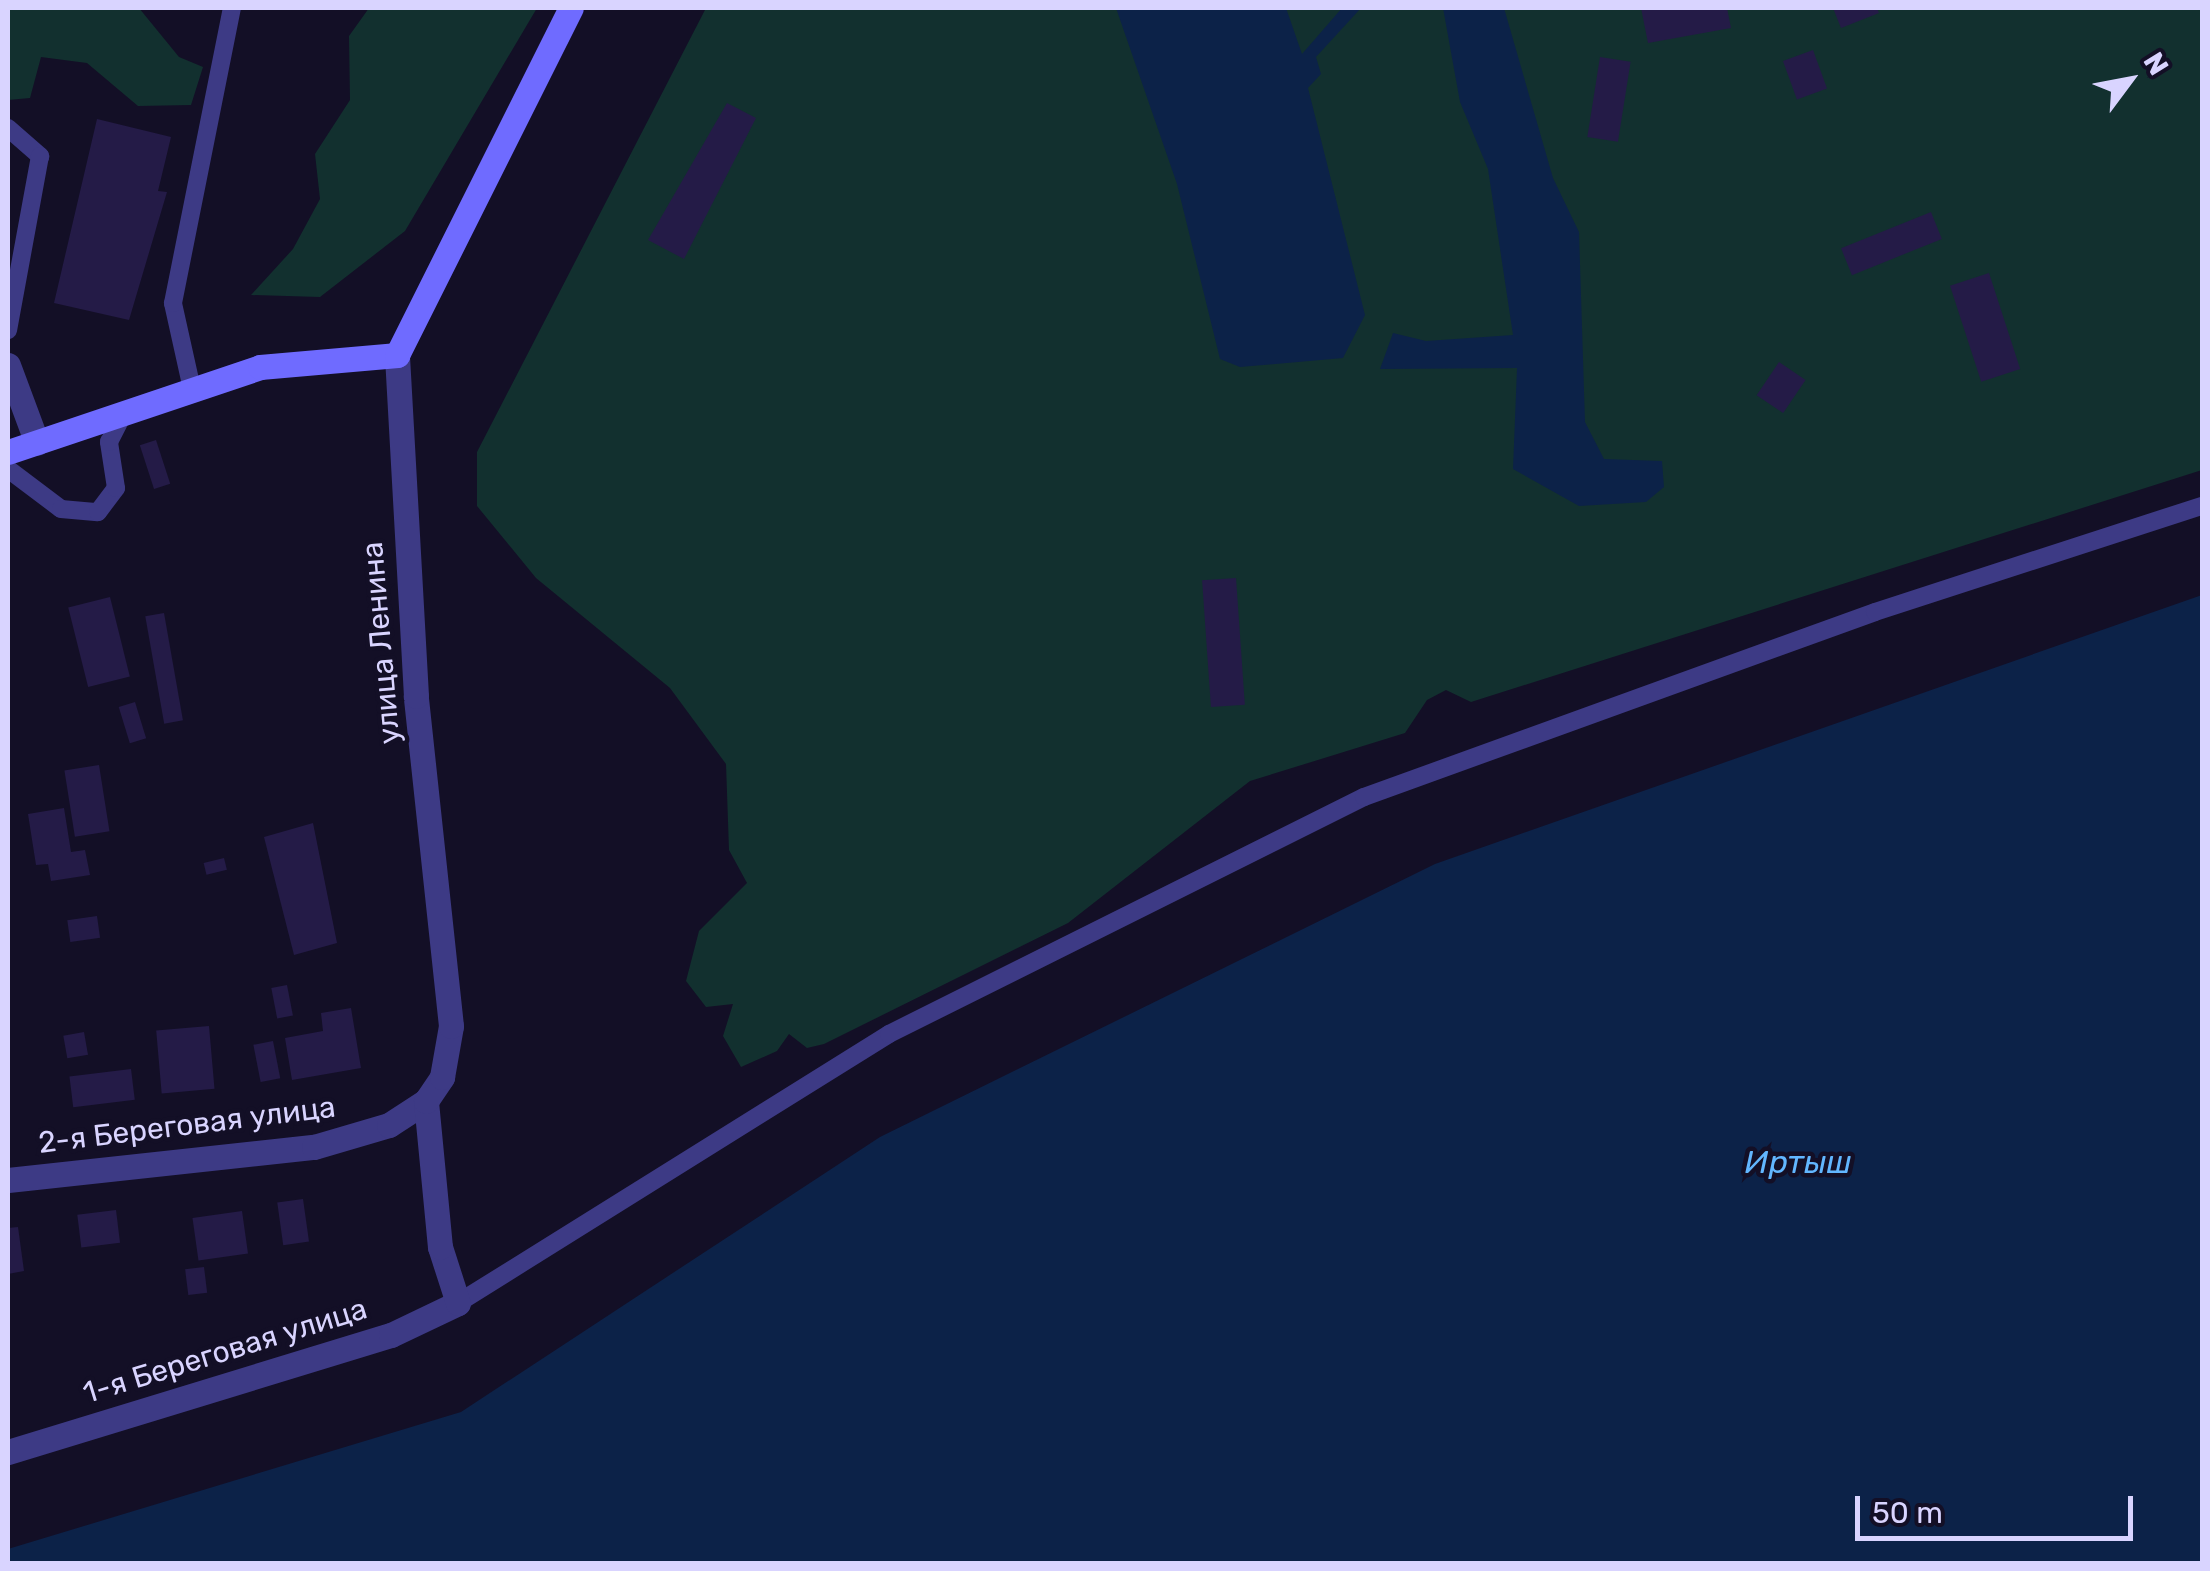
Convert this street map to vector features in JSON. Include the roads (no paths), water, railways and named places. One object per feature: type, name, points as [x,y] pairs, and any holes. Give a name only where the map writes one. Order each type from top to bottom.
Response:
[{"type":"street","name":"улица Ленина","points":[[458,1303],[440,1247],[426,1102],[442,1077],[451,1026],[416,696],[397,355],[570,8]]},
{"type":"street","points":[[8,452],[276,364],[397,355]]},
{"type":"street","points":[[8,365],[38,443]]},
{"type":"street","name":"2-я Береговая улица","points":[[8,1180],[314,1147],[389,1124],[426,1102]]},
{"type":"street","name":"1-я Береговая улица","points":[[8,1452],[391,1334],[458,1303]]},
{"type":"lane","points":[[192,389],[172,303],[232,8]]},
{"type":"lane","points":[[8,128],[40,156],[40,181],[8,330]]},
{"type":"lane","points":[[8,469],[61,510],[98,512],[116,488],[109,442],[124,413]]},
{"type":"lane","points":[[458,1303],[889,1034],[1348,805],[1875,612],[2202,506]]},
{"type":"water","points":[[1116,8],[1286,8],[1302,54],[1342,8],[1361,8],[1316,57],[1321,74],[1308,88],[1365,315],[1343,358],[1240,367],[1220,359],[1177,184]]},
{"type":"water","points":[[1443,8],[1504,8],[1553,178],[1579,232],[1585,422],[1604,459],[1662,461],[1664,487],[1646,502],[1579,506],[1513,469],[1517,368],[1380,369],[1393,333],[1426,341],[1513,335],[1488,169],[1460,102]]},
{"type":"water","name":"Иртыш","points":[[2202,595],[2202,1563],[8,1563],[8,1549],[461,1412],[880,1137],[1435,864]]}]
